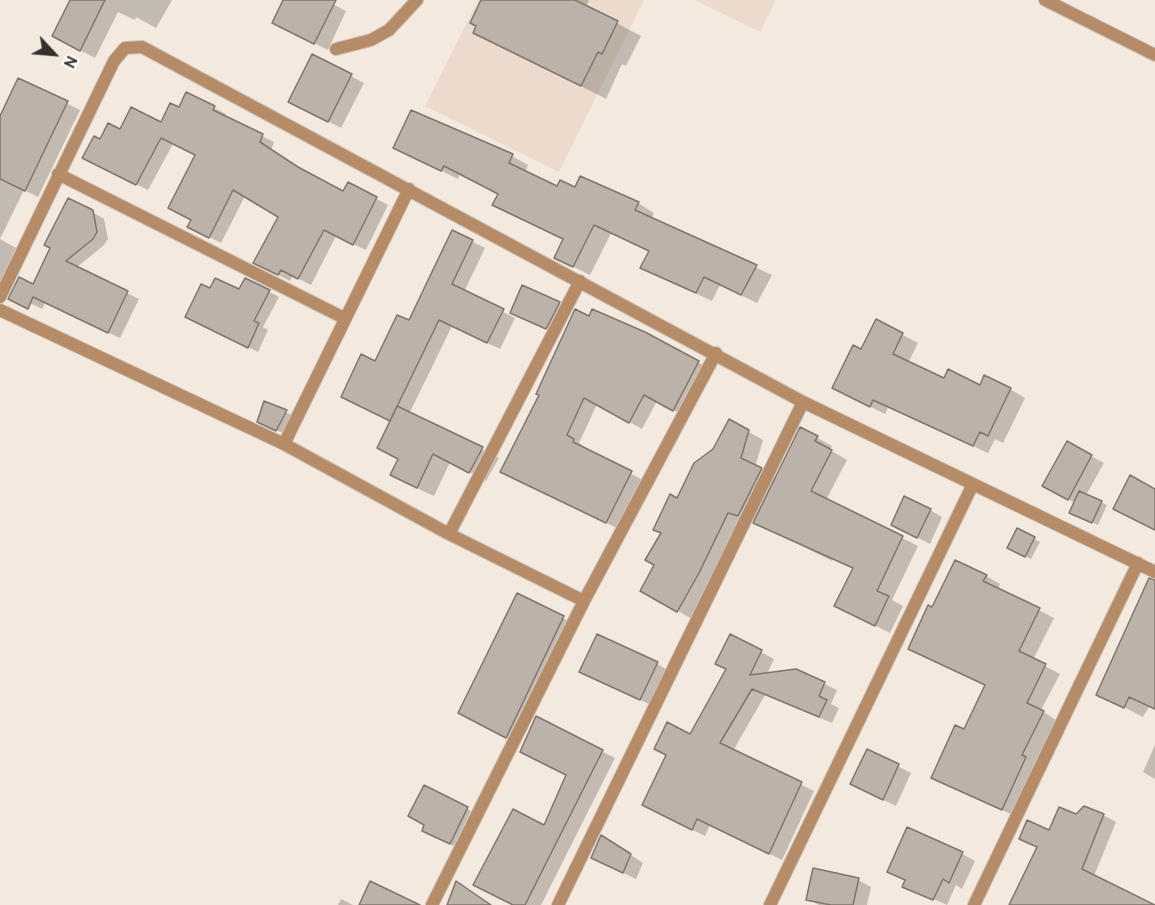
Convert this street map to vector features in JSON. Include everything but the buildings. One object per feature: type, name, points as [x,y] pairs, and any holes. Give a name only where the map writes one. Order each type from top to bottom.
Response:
[{"type":"street","points":[[336,49],[371,40],[389,30],[417,0]]},
{"type":"street","points":[[1045,0],[1155,55]]},
{"type":"street","points":[[0,297],[119,52],[133,46],[142,47],[716,353],[803,402],[1155,572]]},
{"type":"street","points":[[58,174],[344,318]]},
{"type":"street","points":[[284,444],[409,189]]},
{"type":"street","points":[[449,534],[580,281]]},
{"type":"street","points":[[0,310],[284,444],[449,534],[584,601]]},
{"type":"street","points":[[432,905],[584,601],[716,353]]},
{"type":"street","points":[[558,905],[803,402]]},
{"type":"street","points":[[770,905],[973,484]]},
{"type":"street","points":[[974,905],[1138,563]]},
{"type":"shaded area","points":[[478,0],[644,0],[559,172],[425,106]]},
{"type":"shaded area","points":[[695,0],[776,0],[760,32]]}]
